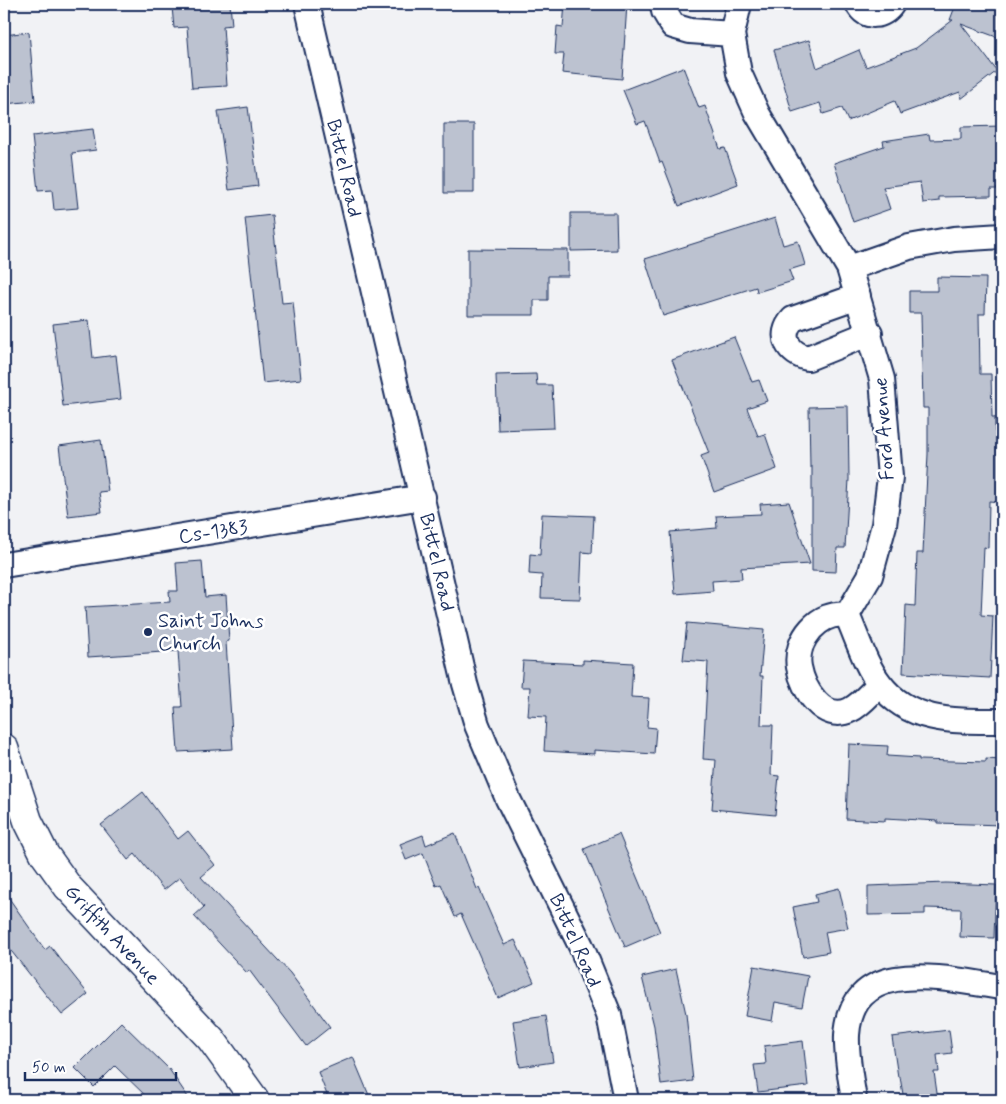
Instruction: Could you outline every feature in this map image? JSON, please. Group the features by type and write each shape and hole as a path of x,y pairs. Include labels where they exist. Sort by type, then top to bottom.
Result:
{"street":[{"name":"Bittel Road","path":"307,4 465,684 477,724 508,799 581,946 605,1006 626,1100"},
{"path":"663,4 664,11 673,26 690,31 732,34"},
{"name":"Ford Avenue","path":"739,4 732,34 739,73 757,113 850,268 882,379 890,477 884,525 870,576 847,615"},
{"path":"858,4 866,13 874,15 882,14 892,4"},
{"path":"850,268 909,247 954,239 1002,236"},
{"path":"858,296 793,320 789,324 786,334 787,344 797,356 808,358 870,333"},
{"name":"Cs-1383","path":"4,565 423,498"},
{"path":"880,684 851,710 840,713 829,712 819,706 804,682 799,660 802,645 808,632 818,622 830,616 847,615 880,684 897,701 928,717 947,721 1002,721"},
{"name":"Griffith Avenue","path":"4,752 28,821 45,855 68,887 211,1039 255,1100"},
{"path":"854,1100 847,1036 850,1016 865,992 881,982 912,976 1002,987"}],"building":[{"path":"230,4 232,25 223,26 227,86 192,88 187,27 174,28 172,7"},
{"path":"565,4 627,4 622,79 562,73 564,54 555,54 557,26 563,27"},
{"path":"956,4 1002,4 1002,39 961,24 997,71 961,99 960,92 900,114 895,101 848,121 842,108 823,114 820,103 792,112 774,50 809,40 817,68 859,50 866,67 916,48 953,20 950,20"},
{"path":"29,32 35,101 4,104 4,35"},
{"path":"683,67 699,108 705,106 720,149 725,148 738,184 679,206 662,162 660,163 645,121 637,124 623,90"},
{"path":"248,107 258,186 229,190 218,111"},
{"path":"444,124 474,124 474,193 444,193"},
{"path":"1002,126 1002,189 991,189 991,196 939,197 939,201 923,203 920,182 883,187 890,209 853,222 834,163 884,146 883,141 929,134 930,140 961,139 961,127"},
{"path":"93,129 96,150 72,153 78,208 54,210 52,190 38,191 32,136"},
{"path":"571,213 616,213 617,250 571,251"},
{"path":"272,215 282,303 293,302 301,379 263,383 245,218"},
{"path":"775,218 783,245 798,241 805,265 789,270 793,281 757,292 756,287 663,316 645,259"},
{"path":"468,249 568,250 568,276 548,276 548,300 534,300 534,315 468,315"},
{"path":"937,277 986,278 985,314 979,314 980,374 991,374 992,417 995,417 995,432 1002,432 1000,502 989,501 988,548 984,547 981,615 993,616 990,678 903,673 906,605 915,606 917,553 923,553 928,454 928,408 923,408 921,313 909,313 909,291 937,291"},
{"path":"89,320 93,358 116,355 121,399 63,406 53,324"},
{"path":"734,337 752,382 759,380 767,401 747,408 758,436 765,434 777,469 714,492 701,456 709,453 672,360"},
{"path":"536,374 537,385 552,385 554,428 498,430 496,375"},
{"path":"848,406 849,479 845,548 837,548 836,572 812,571 812,467 810,467 809,407"},
{"path":"101,440 108,491 99,492 102,512 68,516 59,446"},
{"path":"789,502 810,564 741,568 742,579 712,581 713,591 675,594 670,532 717,528 716,516 761,514 760,504"},
{"path":"542,514 594,516 592,553 582,552 580,599 541,598 542,575 529,574 530,554 540,555"},
{"path":"202,561 205,597 226,595 229,641 226,642 233,749 178,752 175,707 182,707 178,651 88,657 85,607 170,602 169,591 178,591 176,563"},
{"path":"687,623 764,630 760,676 763,676 761,725 773,725 771,775 779,776 775,815 712,809 716,760 703,759 708,662 683,660"},
{"path":"583,660 633,663 631,697 649,698 647,727 656,728 654,754 594,750 594,754 544,751 546,717 528,716 530,687 521,687 523,661 583,664"},
{"path":"849,744 888,746 887,756 919,758 919,760 986,762 986,759 1002,760 1002,825 938,823 938,821 885,818 885,821 846,819"},
{"path":"143,792 178,839 188,831 215,865 201,877 290,973 330,1027 306,1046 249,970 247,973 194,916 204,907 180,877 164,890 135,854 128,860 101,825"},
{"path":"455,833 477,889 479,888 504,945 515,940 534,982 498,998 461,914 455,917 441,884 436,886 423,853 406,860 400,844 423,835 426,845"},
{"path":"619,834 660,932 625,947 584,849"},
{"path":"946,883 996,885 994,938 960,937 961,909 925,908 925,914 868,915 868,886"},
{"path":"839,888 848,928 825,932 829,952 803,957 793,907 817,902 815,894"},
{"path":"4,891 45,950 50,946 88,994 62,1015 4,942"},
{"path":"754,966 808,976 802,1007 775,1002 772,1021 745,1016"},
{"path":"676,969 686,1014 693,1081 661,1085 654,1026 642,977"},
{"path":"546,1016 553,1062 520,1067 513,1021"},
{"path":"121,1022 169,1069 190,1100 150,1100 115,1066 94,1087 75,1068"},
{"path":"949,1030 952,1053 937,1055 939,1072 934,1072 938,1100 904,1100 900,1077 898,1077 892,1037"},
{"path":"803,1041 808,1086 758,1092 754,1065 766,1064 764,1046"},
{"path":"353,1057 371,1100 329,1100 318,1072"}],"place":[{"name":"Saint Johns Church","path":"148,632"}]}
